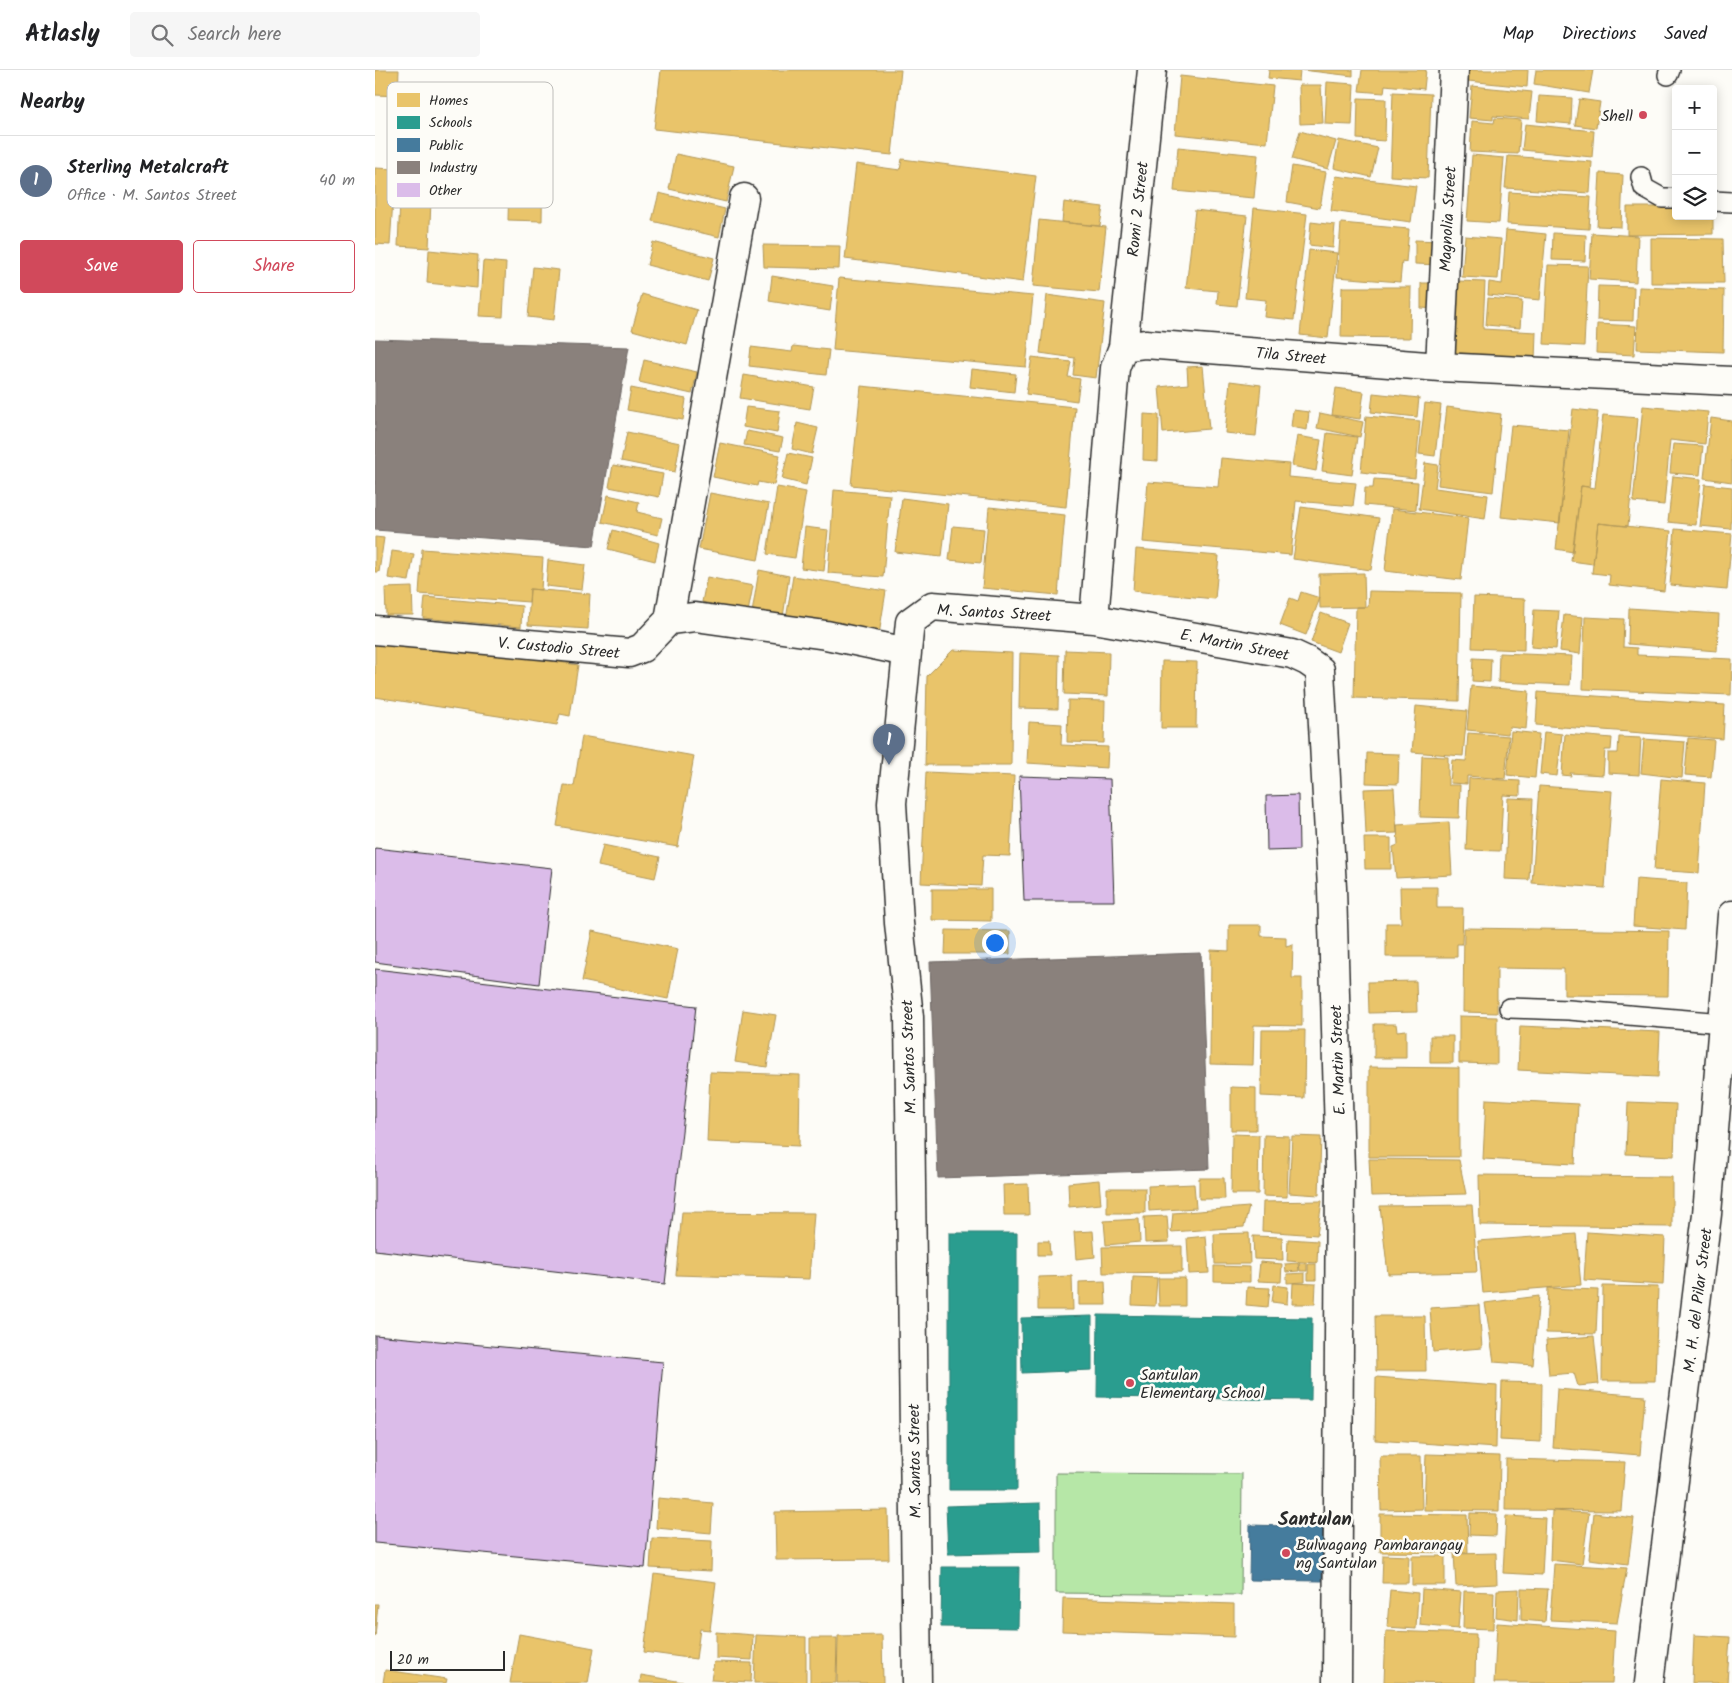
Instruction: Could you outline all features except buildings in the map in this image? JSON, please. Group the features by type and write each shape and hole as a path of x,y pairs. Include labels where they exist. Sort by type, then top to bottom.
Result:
{"street":[{"name":"Romi 2 Street","path":"1123,347 1152,70"},
{"name":"Magnolia Street","path":"1440,368 1455,70"},
{"path":"744,198 669,620 695,617 825,634 907,652"},
{"name":"Tila Street","path":"1123,347 1145,344 1440,368 1732,381"},
{"path":"1095,619 1115,368 1123,347"},
{"name":"M. Santos Street","path":"917,1683 909,1017 899,923 891,802 910,622 932,606 1095,619"},
{"name":"E. Martin Street","path":"1095,619 1292,654 1320,670 1332,888 1340,1170 1337,1683"},
{"name":"V. Custodio Street","path":"375,630 629,653 642,648 669,620"},
{"name":"M. H. del Pilar Street","path":"1649,1683 1707,1214 1732,916"}],"lane":[{"path":"1641,177 1644,188 1662,198 1672,198"},
{"path":"1717,201 1732,202"},
{"path":"1509,1008 1569,1010 1723,1023"}],"green space":[{"path":"1056,1473 1242,1474 1241,1595 1056,1593"}],"place":[{"name":"Shell","path":"1643,115"},
{"name":"Sterling Metalcraft","path":"889,765"},
{"name":"Santulan Elementary School","path":"1130,1383"},
{"name":"Bulwagang Pambarangay ng Santulan","path":"1286,1553"}],"district":[{"name":"Santulan","path":"1315,1518"}]}
